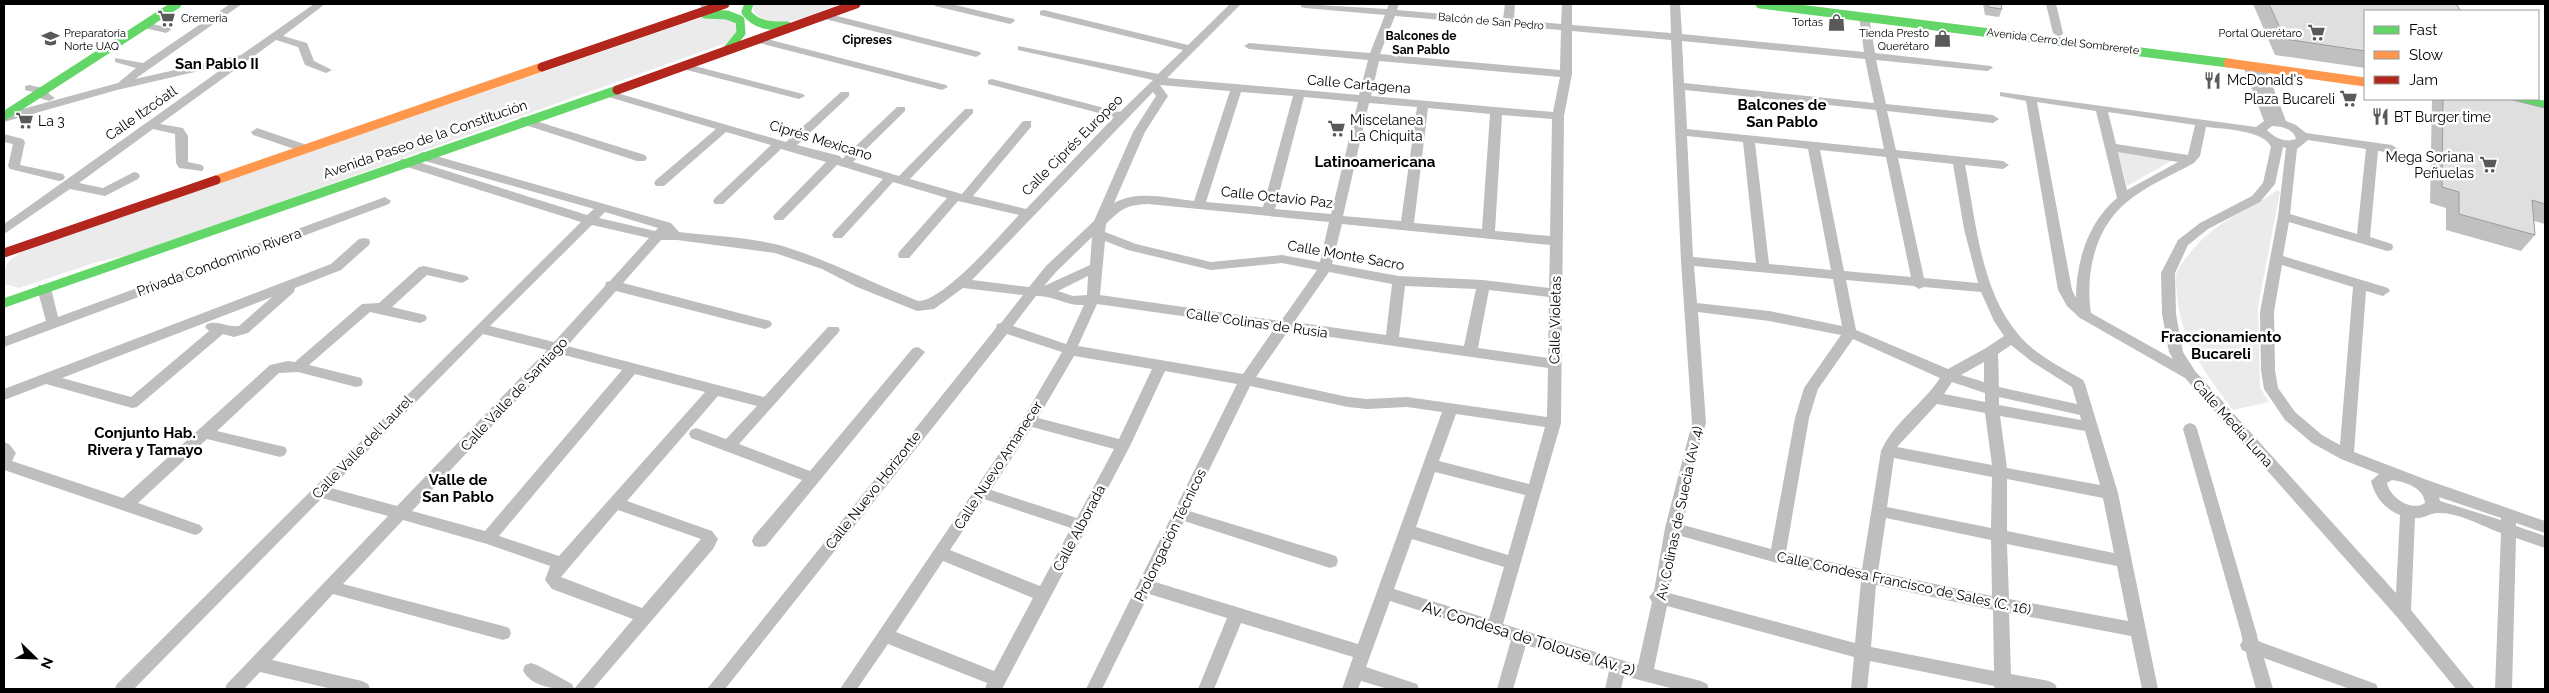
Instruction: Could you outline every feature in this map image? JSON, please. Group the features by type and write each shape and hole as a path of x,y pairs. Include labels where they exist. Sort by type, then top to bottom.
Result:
{"street":[{"path":"4,104 160,4"},
{"path":"4,117 177,4"},
{"path":"114,87 237,4"},
{"name":"Calle Itzcóatl","path":"4,230 63,181 150,125 320,4"},
{"path":"4,253 692,15 706,7 725,4"},
{"path":"749,4 747,14 756,22 775,26 798,25"},
{"name":"Avenida Paseo de la Constitución","path":"4,303 422,156 726,52 856,4"},
{"path":"939,4 1010,21"},
{"name":"Calle Ciprés Europeo","path":"668,233 776,249 827,266 862,284 917,306 930,306 961,283 1122,116 1236,4"},
{"path":"1446,16 1448,4"},
{"path":"1508,22 1510,4"},
{"name":"Calle Violetas","path":"1494,628 1554,423 1558,116 1566,74 1567,4"},
{"name":"Av. Colinas de Suecia (Av .4)","path":"1644,674 1689,457 1699,423 1687,261 1675,4"},
{"name":"Avenida Cerro del Sombrerete","path":"1760,4 1862,10 2058,33 2364,74"},
{"name":"Avenida Cerro del Sombrerete","path":"1823,4 2364,82"},
{"path":"2051,4 2058,33"},
{"name":"Balcón de San Pedro","path":"1305,5 1393,8 1446,16 1987,68"},
{"path":"1326,267 1374,58 1393,8"},
{"path":"1862,10 1870,58 1919,284"},
{"path":"1044,13 1190,49"},
{"path":"692,15 722,14 741,21 744,25 743,32 726,52"},
{"path":"824,16 976,54"},
{"path":"144,25 166,30"},
{"path":"275,36 303,45 309,63 326,70"},
{"path":"759,40 942,87"},
{"path":"1249,46 1566,74"},
{"name":"Calle Cartagena","path":"1022,48 1157,82 1558,116"},
{"path":"4,117 114,87 248,56"},
{"path":"119,60 146,67"},
{"path":"683,66 800,96"},
{"path":"2255,67 2275,141 2298,140 2392,150"},
{"path":"194,69 203,74 205,79 200,90"},
{"path":"992,82 1122,116"},
{"path":"1099,227 1139,132 1162,96 1157,82"},
{"path":"1679,86 1993,119"},
{"path":"29,88 43,91"},
{"path":"1199,205 1236,88"},
{"path":"43,91 44,96 52,100 67,100"},
{"name":"Ciprés Mexicano","path":"606,93 785,144 960,197 1027,213"},
{"path":"719,201 845,94"},
{"path":"1268,212 1300,94"},
{"path":"2004,94 2201,122 2271,125 2294,129 2298,140"},
{"path":"2031,98 2065,290 2072,303 2085,315 2190,374"},
{"path":"2498,100 2545,106"},
{"path":"1407,226 1423,104"},
{"path":"2101,108 2123,199"},
{"path":"779,216 901,109"},
{"path":"838,235 884,187 897,179 969,111"},
{"path":"1488,234 1496,111"},
{"path":"523,122 641,158"},
{"path":"2085,315 2081,298 2085,267 2094,235 2123,199 2194,156 2201,122"},
{"path":"904,255 1028,124"},
{"path":"150,125 179,131 182,136 183,165 198,168"},
{"path":"660,183 724,127"},
{"path":"257,132 303,148"},
{"path":"1682,132 2003,165"},
{"path":"4,138 19,142 14,166 17,168 105,192 134,176"},
{"path":"1748,139 1763,268"},
{"path":"2298,140 2290,149 2284,216 2267,312 2268,370 2271,389 2290,416 2317,439 2346,455 2420,483 2509,522 2545,542"},
{"name":"Calle Media Luna","path":"2275,141 2277,147 2269,184 2256,199 2204,226 2183,243 2168,273 2169,314 2176,352 2190,374 2403,612 2466,689"},
{"path":"1777,557 1802,418 1811,388 1850,332 1813,146"},
{"path":"2110,147 2190,160"},
{"path":"2363,240 2372,147"},
{"path":"422,156 602,207 668,233"},
{"path":"1958,160 1985,288 2012,337 2043,363 2078,384 2110,493 2150,689"},
{"path":"405,162 589,220 668,233"},
{"name":"Calle Octavio Paz","path":"1039,292 1051,269 1128,201 1148,200 1556,241"},
{"name":"Privada Condominio Rivera","path":"4,342 385,201"},
{"name":"Calle Valle del Laurel","path":"133,686 320,491 602,207"},
{"path":"2284,216 2387,247"},
{"name":"Calle Monte Sacro","path":"1099,227 1133,247 1211,266 1282,259 1399,281 1483,285 1556,293"},
{"name":"Calle Nuevo Amanecer","path":"848,689 1029,421 1070,350 1093,299 1099,227"},
{"name":"Calle Valle de Santiago","path":"233,689 558,347 611,285 668,233"},
{"path":"4,396 340,265 364,242"},
{"path":"4,260 24,246"},
{"path":"2277,259 2383,291"},
{"path":"1687,261 1919,284 1985,288"},
{"name":"Prolongación Técnicos","path":"1094,689 1246,380 1326,267"},
{"path":"1039,292 1095,268"},
{"path":"382,308 424,270 462,279"},
{"path":"1392,342 1399,281"},
{"name":"Calle Colinas de Rusia","path":"961,283 1039,292 1072,301 1093,299 1555,364"},
{"path":"195,322 220,330 234,332 243,330 295,284"},
{"path":"2346,455 2360,284"},
{"path":"611,285 765,324"},
{"path":"1470,352 1483,285"},
{"path":"4,292 44,288 52,324"},
{"name":"Calle Nuevo Horizonte","path":"716,689 1002,327 1039,292"},
{"path":"298,367 359,312 371,307 420,318"},
{"path":"1690,307 1775,316 1850,332 1949,375 1990,390 2022,399 2086,410"},
{"path":"1002,327 1070,350 1246,380 1348,402 1367,404 1407,402 1554,423"},
{"path":"480,328 767,403"},
{"path":"45,379 132,403 138,400 220,330"},
{"path":"729,446 833,330"},
{"path":"1858,689 1870,577 1888,450 1892,442 1923,407 1934,398 1949,375 1991,352 2012,337"},
{"path":"760,541 918,352"},
{"path":"1991,352 1990,390 2000,471 1999,538 2002,605 2002,685"},
{"name":"Calle Alborada","path":"996,685 1123,446 1161,365"},
{"path":"126,505 268,374 281,367 298,367 356,382"},
{"path":"488,538 633,367"},
{"path":"644,616 553,580 554,573 716,389"},
{"path":"1934,398 2091,427"},
{"path":"2022,399 2023,415"},
{"path":"1350,689 1451,408"},
{"path":"1029,421 1123,446"},
{"path":"2190,429 2250,646 2264,689"},
{"path":"204,433 280,452"},
{"path":"696,434 812,478"},
{"path":"4,448 9,453 4,463 195,529"},
{"path":"1888,450 2110,493"},
{"path":"1430,465 1534,491"},
{"path":"2399,475 2383,476 2379,481 2379,487 2389,500 2408,510 2424,512 2433,506 2509,522 2545,527"},
{"path":"2420,483 2431,495 2433,506"},
{"path":"320,491 400,515 488,538 562,564"},
{"path":"980,492 1080,525"},
{"path":"583,689 708,544 710,539 707,535 615,503"},
{"path":"2403,612 2408,510"},
{"path":"1880,511 1999,538 2123,562"},
{"path":"1180,514 1330,561"},
{"path":"2504,689 2509,522"},
{"name":"Calle Condesa Francisco de Sales (C. 16)","path":"1674,528 1777,557 2002,605 2137,630"},
{"path":"1407,531 1513,562"},
{"path":"940,554 1044,595"},
{"path":"1145,586 1363,653"},
{"path":"331,587 503,633"},
{"name":"Av. Condesa de Tolouse (Av. 2)","path":"1385,593 1618,667 1701,689"},
{"path":"1659,597 1862,652 2002,685 2049,689"},
{"path":"1206,689 1237,613"},
{"path":"885,635 996,685"},
{"path":"1505,689 1520,636"},
{"path":"2250,646 2370,689"},
{"path":"258,664 362,689"},
{"path":"1613,689 1618,667"},
{"path":"531,670 566,689"},
{"path":"1356,672 1411,689"}],"shaded area":[{"path":"754,4 840,4 807,17 783,22 771,22 761,18 753,10"},
{"path":"703,17 729,18 740,28 726,43 134,254 97,262 19,288 4,284 6,267 14,257 24,250"},
{"path":"2118,151 2173,160 2127,186"},
{"path":"2277,190 2280,192 2258,307 2260,388 2269,402 2233,410 2204,370 2189,342 2179,312 2176,275 2186,257 2207,235"}],"building":[{"path":"1988,4 2001,4 2002,9 1988,7"},
{"name":"Portal Querétaro","path":"2269,4 2456,4 2460,10 2364,10 2364,51 2285,39"},
{"name":"Mega Soriana Peñuelas","path":"2443,100 2513,100 2545,108 2545,204 2532,200 2535,235 2459,214 2459,192 2442,187"}],"traffic: fast":[{"path":"4,116 177,4"},
{"path":"749,4 746,12 754,21 764,25 787,26"},
{"path":"1760,4 2228,63"},
{"path":"705,14 727,15 740,20 741,33 727,50"},
{"path":"4,303 617,90"},
{"path":"2499,100 2545,105"}],"traffic: slow":[{"path":"2228,63 2364,82"},
{"path":"216,180 542,67"}],"traffic: jam":[{"path":"542,67 725,4"},
{"path":"617,90 856,4"},
{"path":"4,253 216,180"}],"place":[{"name":"Cremeria","path":"167,18"},
{"name":"Tortas","path":"1837,22"},
{"name":"Portal Querétaro","path":"2316,33"},
{"name":"Preparatoria Norte UAQ","path":"50,39"},
{"name":"Tienda Presto Querétaro","path":"1943,39"},
{"name":"McDonald's","path":"2213,80"},
{"name":"Plaza Bucareli","path":"2349,99"},
{"name":"BT Burger time","path":"2380,117"},
{"name":"La 3","path":"24,121"},
{"name":"Miscelanea La Chiquita","path":"1336,128"},
{"name":"Mega Soriana Peñuelas","path":"2488,165"}],"district":[{"name":"Cipreses","path":"867,40"},
{"name":"Balcones de San Pablo","path":"1421,43"},
{"name":"San Pablo II","path":"217,64"},
{"name":"Balcones de San Pablo","path":"1782,114"},
{"name":"Latinoamericana","path":"1375,162"},
{"name":"Fraccionamiento Bucareli","path":"2221,346"},
{"name":"Conjunto Hab. Rivera y Tamayo","path":"145,442"},
{"name":"Valle de San Pablo","path":"458,488"}]}
